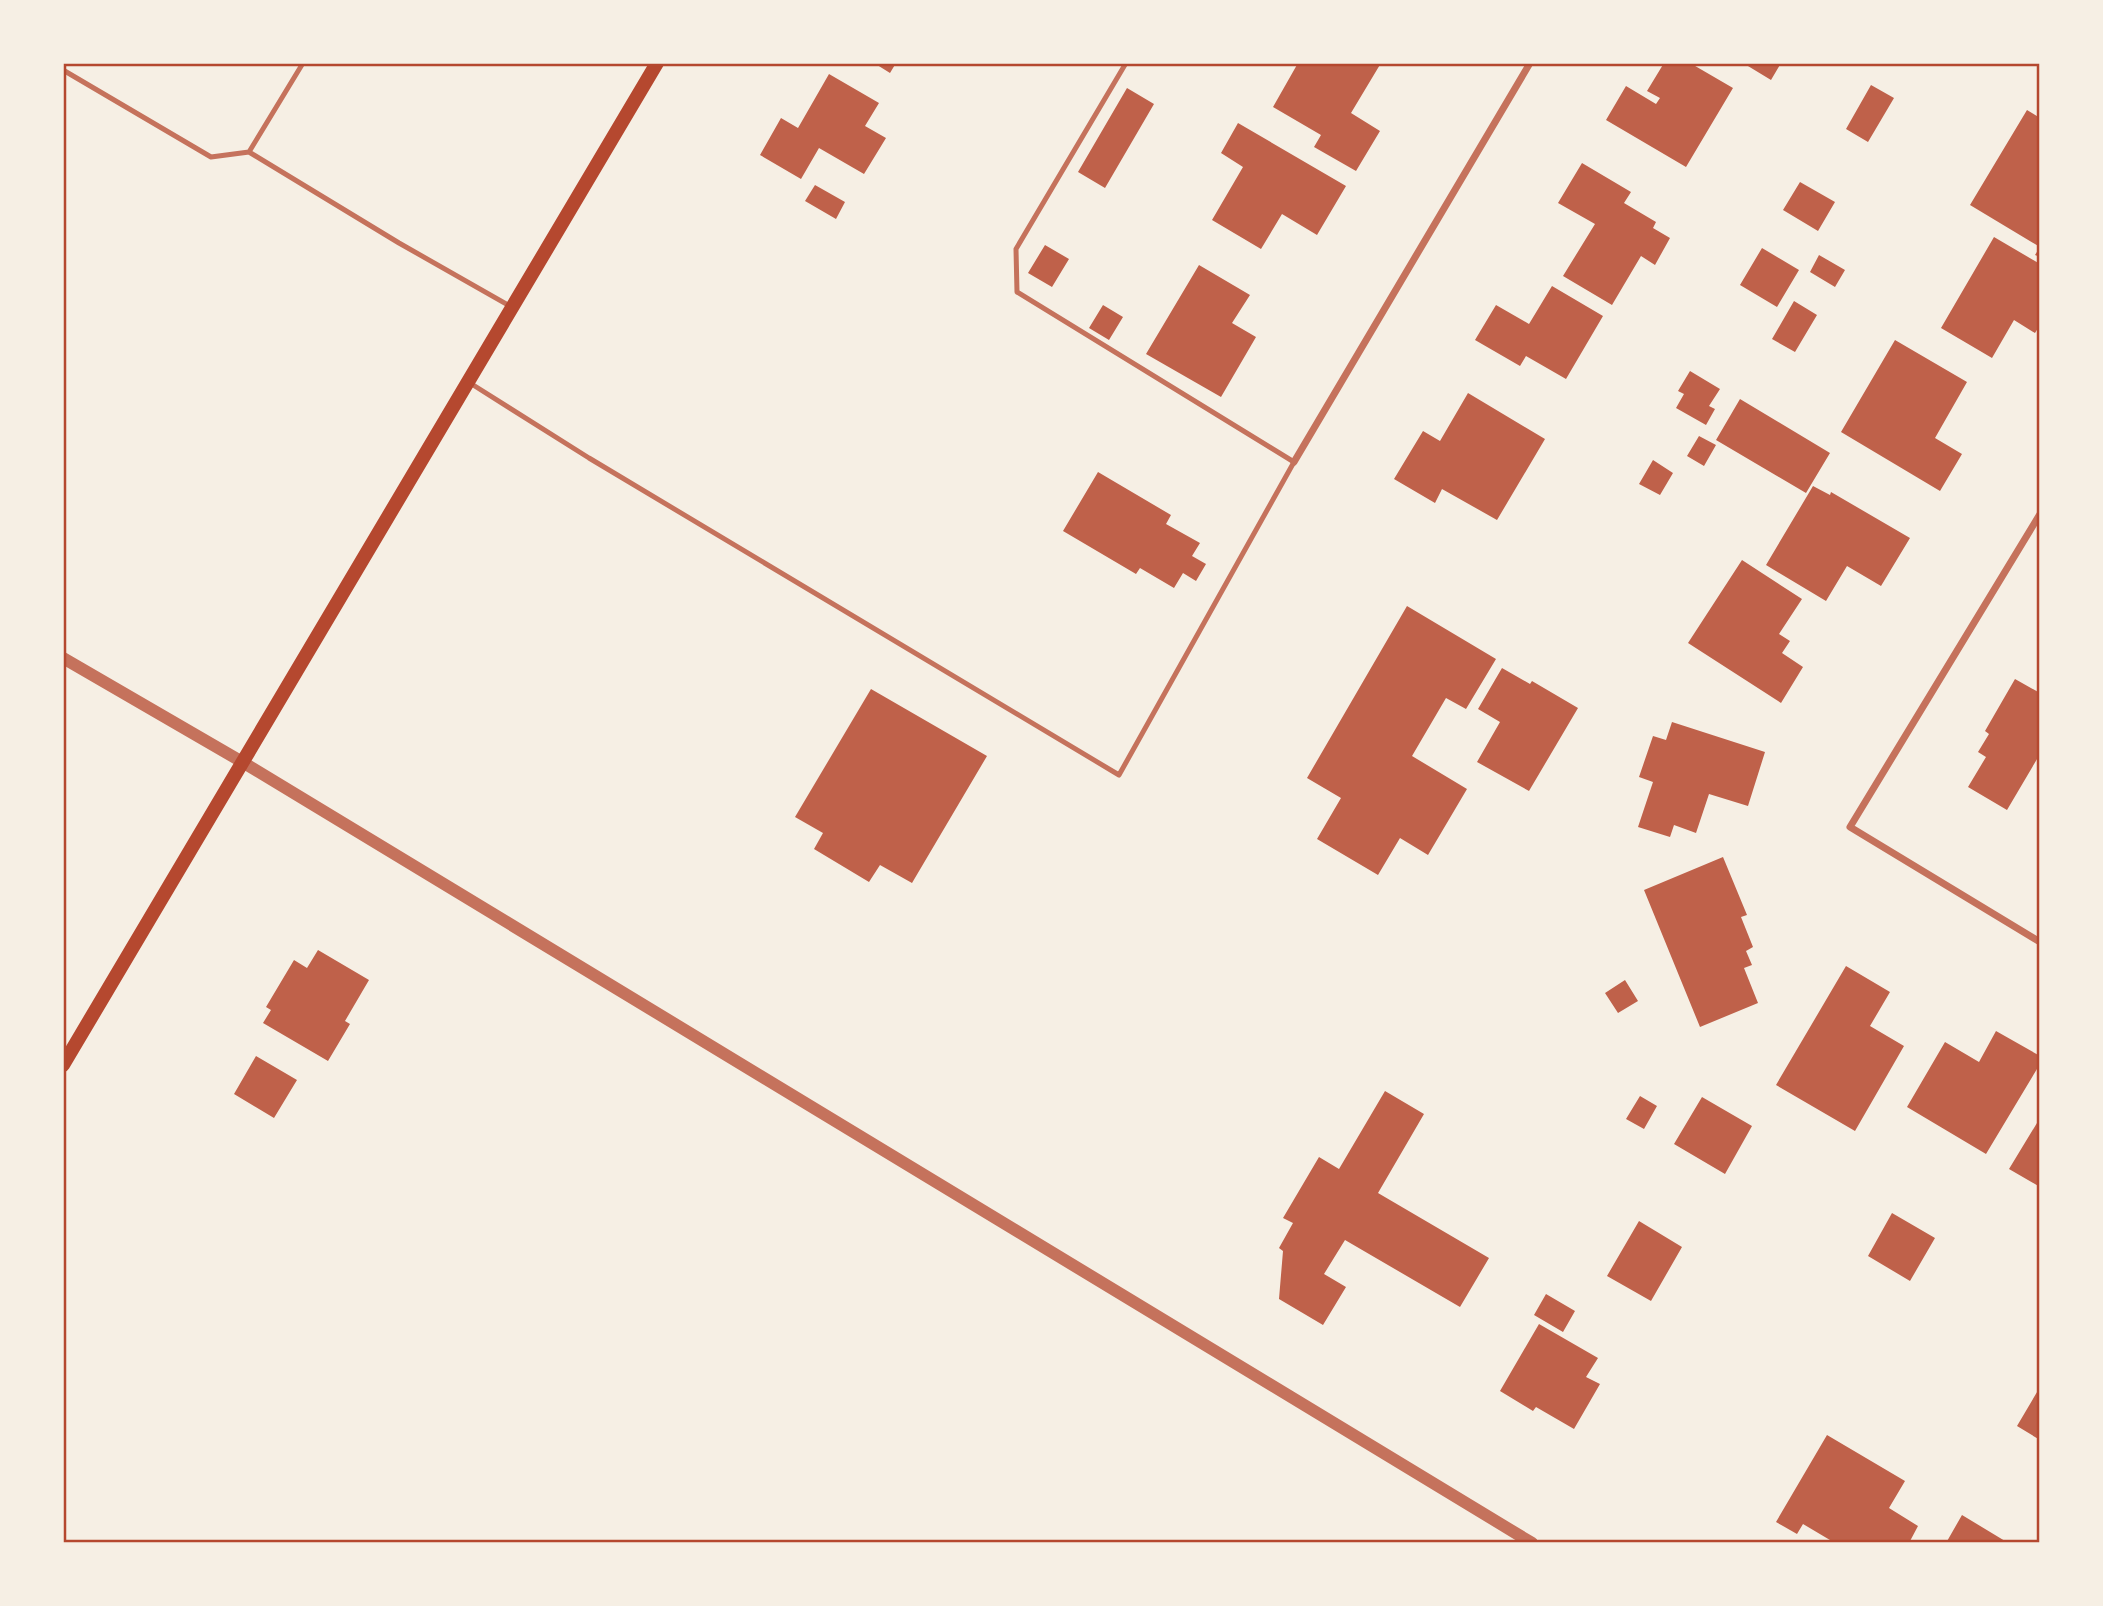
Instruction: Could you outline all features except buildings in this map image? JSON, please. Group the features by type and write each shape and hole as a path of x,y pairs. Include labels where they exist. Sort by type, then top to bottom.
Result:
{"main road":[{"path":"63,1065 657,63"}],"street":[{"path":"1294,462 1531,63"},
{"path":"2040,514 1850,827 2040,942"},
{"path":"63,659 244,763 1532,1543"}],"lane":[{"path":"249,152 303,63"},
{"path":"468,382 589,458 1119,775 1294,462 1017,292 1016,249 1126,63"},
{"path":"63,69 211,157 249,152 399,243 512,307"}]}
